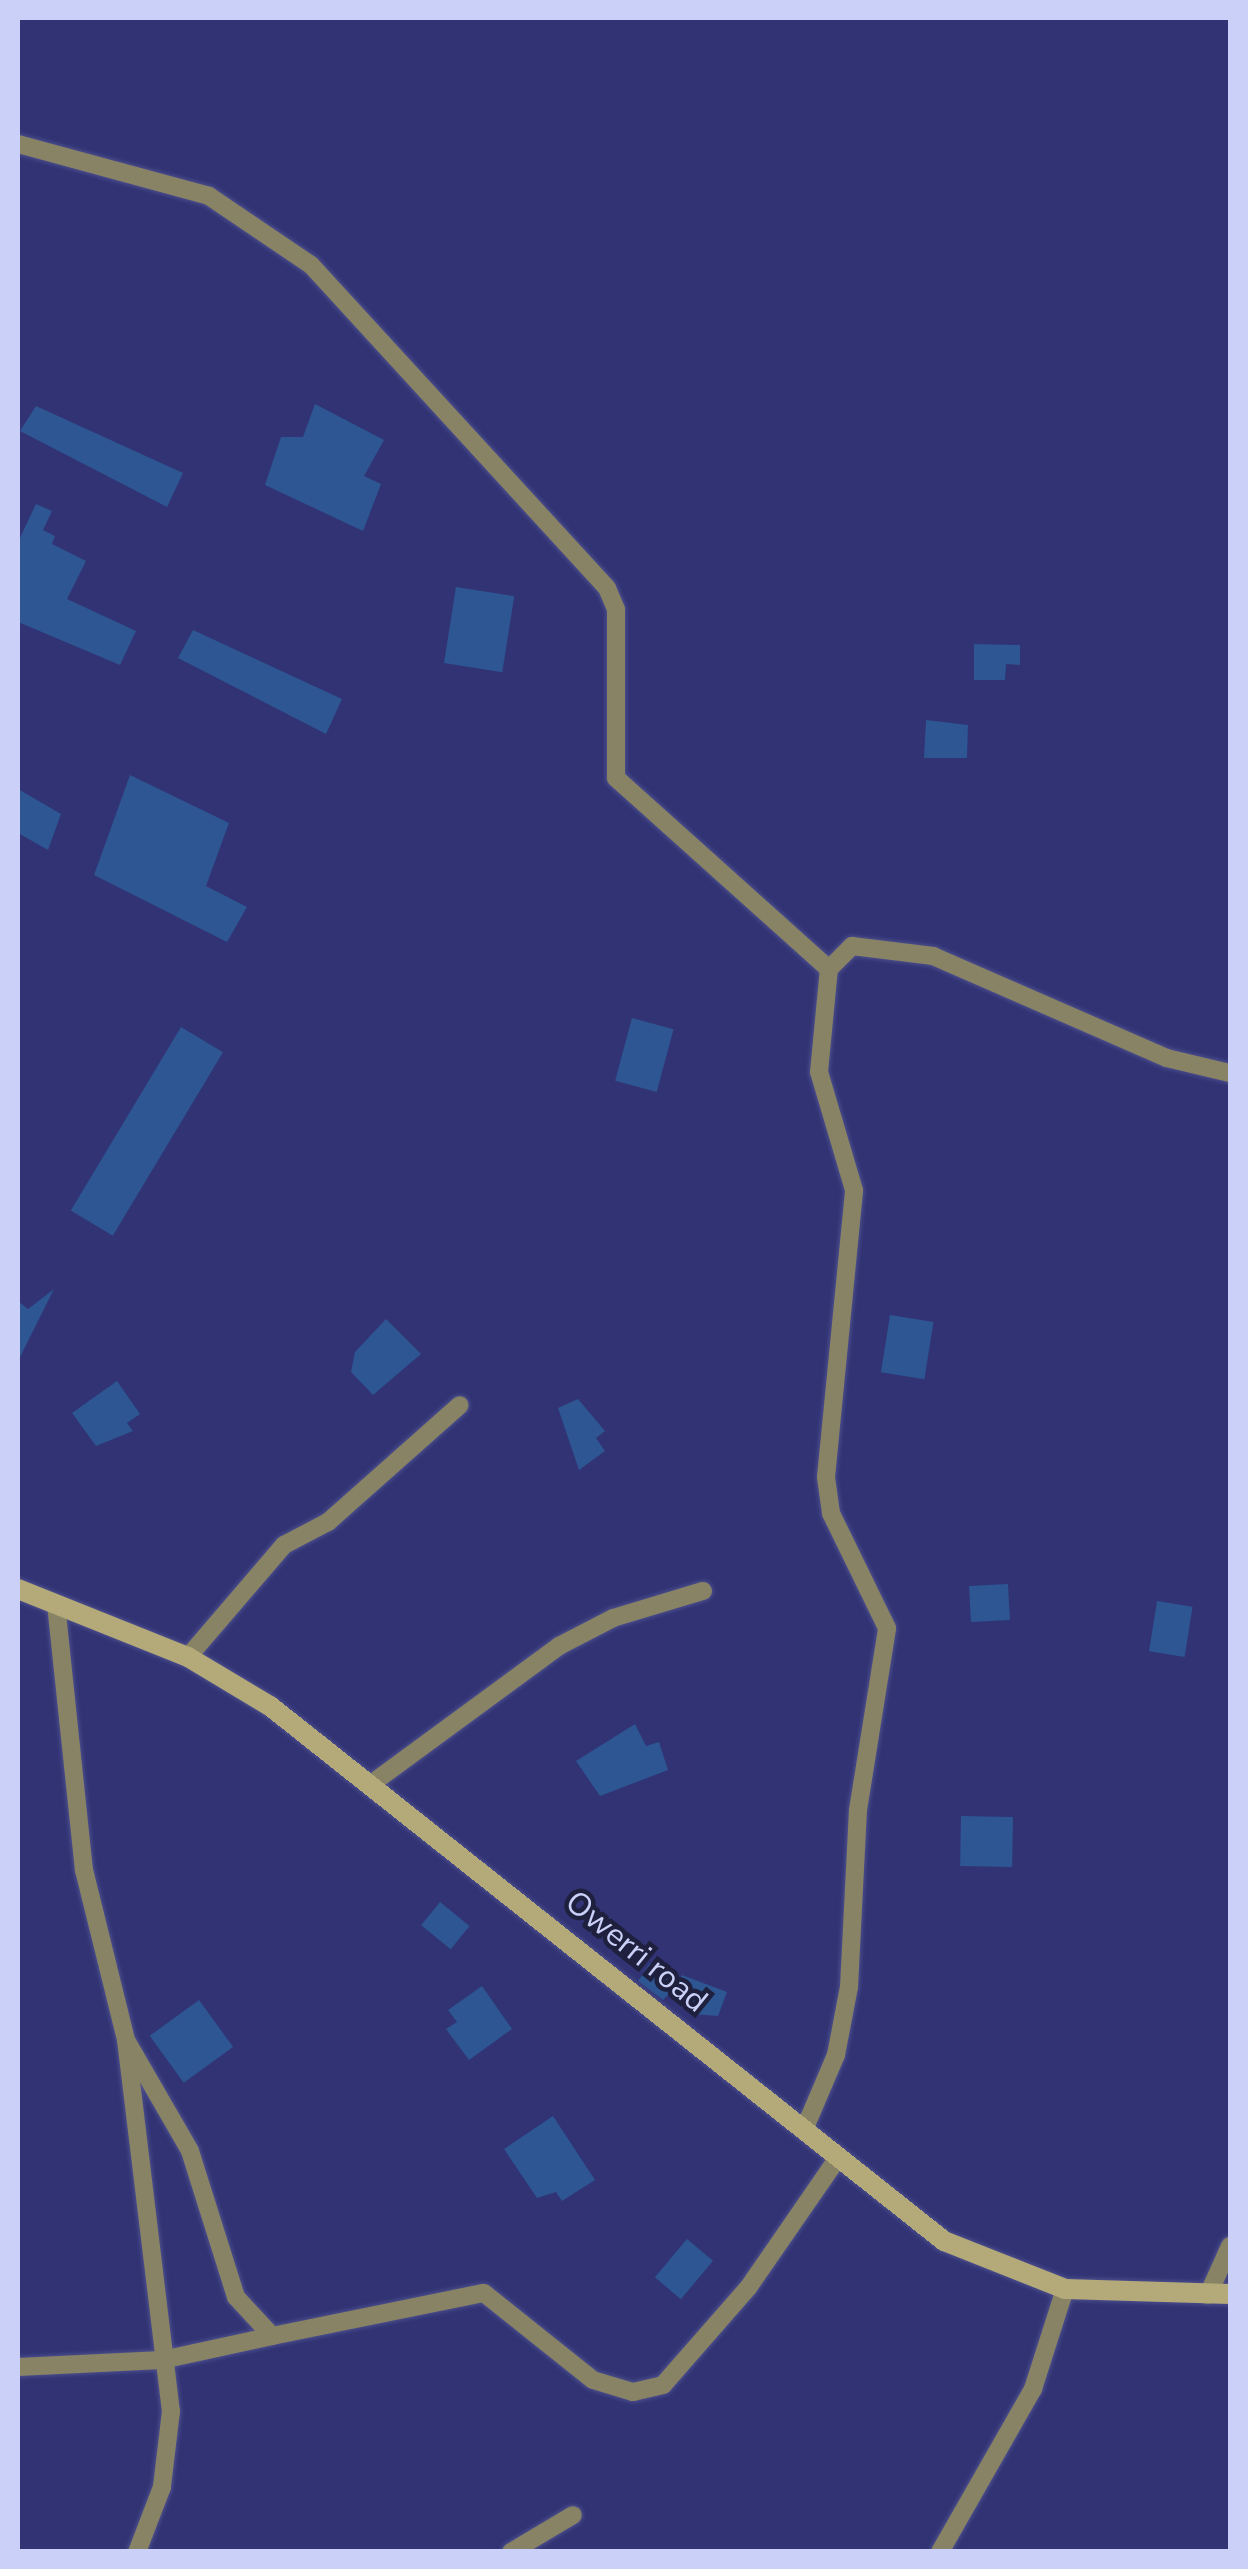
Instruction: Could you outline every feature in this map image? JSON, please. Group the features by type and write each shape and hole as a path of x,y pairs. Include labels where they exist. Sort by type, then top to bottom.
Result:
{"main road":[{"name":"Owerri road","path":"18,1590 188,1656 374,1782 944,2241 1064,2289 1230,2294"}],"street":[{"path":"18,144 209,196 311,266 607,588 616,608 616,778 829,969"},
{"path":"804,2130 836,2055 849,1986 858,1810 887,1628 831,1512 826,1478 854,1190 819,1072 829,969 852,946 933,956 1167,1058 1230,1074"},
{"path":"188,1656 284,1546 328,1522 460,1405"},
{"path":"374,1782 559,1646 703,1591"},
{"path":"56,1604 84,1870 126,2040 170,2411 162,2487 137,2552"},
{"path":"126,2040 190,2151 236,2297 272,2336"},
{"path":"18,2366 162,2360 484,2293 593,2380 633,2392 663,2385 748,2288 837,2158"},
{"path":"1208,2295 1230,2246"},
{"path":"940,2552 1033,2389 1064,2289"},
{"path":"511,2552 573,2515"}],"building":[{"path":"315,404 384,440 364,476 381,484 363,531 265,485 281,437 303,437"},
{"path":"36,406 183,473 167,507 20,431"},
{"path":"36,504 52,511 43,530 55,536 52,544 86,561 67,599 136,631 120,665 18,622 18,542"},
{"path":"456,587 514,596 502,672 444,663"},
{"path":"193,630 342,699 326,734 178,658"},
{"path":"974,644 1020,645 1020,665 1006,664 1005,680 974,680"},
{"path":"926,720 968,725 967,758 924,758"},
{"path":"130,775 229,823 206,886 247,907 227,942 94,875"},
{"path":"18,789 61,814 48,850 18,833"},
{"path":"632,1018 674,1029 657,1092 615,1081"},
{"path":"181,1027 223,1052 113,1236 71,1210"},
{"path":"54,1289 18,1361 18,1301 28,1309"},
{"path":"890,1315 933,1322 924,1379 881,1372"},
{"path":"386,1319 421,1354 373,1395 351,1372 355,1352"},
{"path":"117,1381 140,1414 127,1423 133,1431 96,1446 72,1413"},
{"path":"578,1399 605,1431 596,1438 605,1451 579,1470 558,1408"},
{"path":"1008,1584 1010,1620 971,1622 969,1586"},
{"path":"1157,1601 1193,1607 1185,1657 1149,1651"},
{"path":"635,1724 646,1746 659,1742 668,1770 600,1796 576,1761"},
{"path":"961,1816 1013,1817 1012,1867 960,1866"},
{"path":"440,1902 470,1926 451,1949 421,1925"},
{"path":"650,1963 677,1985 663,2000 638,1981"},
{"path":"682,1975 727,1992 718,2016 693,2014 697,2004 674,1995"},
{"path":"482,1986 512,2029 469,2060 446,2029 457,2022 448,2010"},
{"path":"199,2000 233,2047 184,2083 150,2036"},
{"path":"553,2116 595,2180 562,2201 556,2192 537,2198 504,2149"},
{"path":"687,2239 713,2261 681,2299 655,2277"}]}
